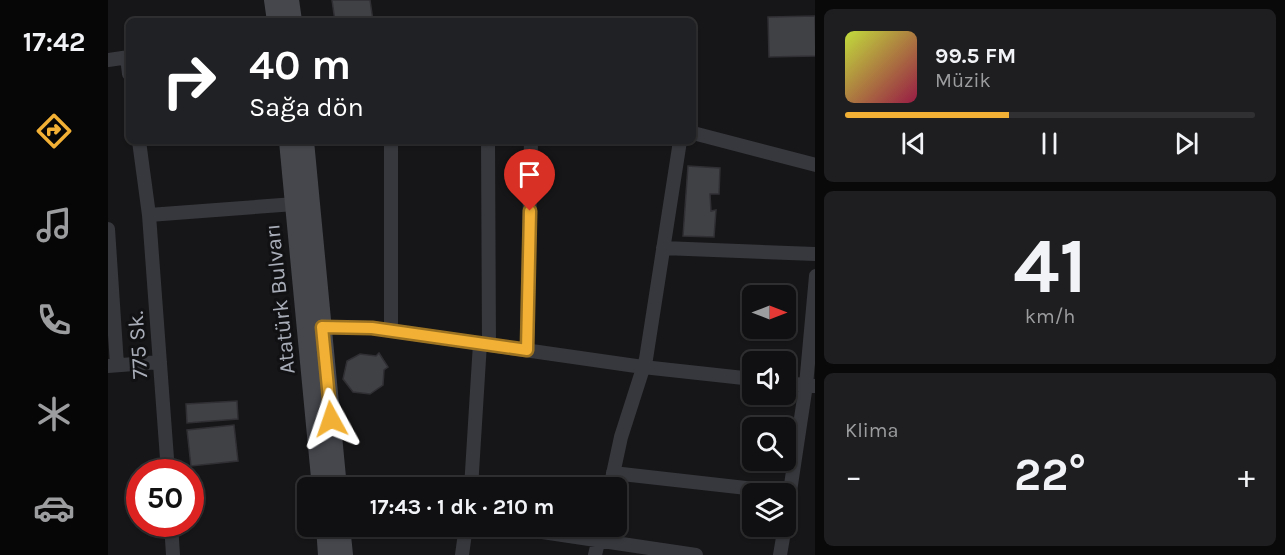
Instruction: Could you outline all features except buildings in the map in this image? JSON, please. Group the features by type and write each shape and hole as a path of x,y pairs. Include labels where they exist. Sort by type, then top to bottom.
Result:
{"main road":[{"path":"274,0 277,18"},
{"path":"289,0 292,18"},
{"name":"Atatürk Bulvarı","path":"289,144 321,477"},
{"name":"Atatürk Bulvarı","path":"304,144 336,477"},
{"path":"327,537 328,555"},
{"path":"341,537 343,555"}],"street":[{"path":"108,60 126,57"},
{"path":"696,134 815,165"},
{"name":"775 Sk.","path":"139,144 149,215 167,459"},
{"path":"391,144 391,330"},
{"path":"472,477 484,344 488,144"},
{"path":"527,350 531,144"},
{"path":"612,477 621,437 644,367 680,144"},
{"path":"149,215 295,204"},
{"path":"108,229 112,365 160,362"},
{"path":"663,248 815,254"},
{"path":"792,483 811,386 815,298"},
{"path":"322,327 391,330 644,367 742,378"},
{"path":"796,384 811,386"},
{"path":"613,473 742,488"},
{"path":"172,537 173,555"},
{"path":"462,555 464,537"},
{"path":"595,555 599,537"},
{"path":"617,537 696,555"},
{"path":"780,555 783,537"}],"route":[{"path":"331,419 322,327 372,328 527,350 530,211"}]}
